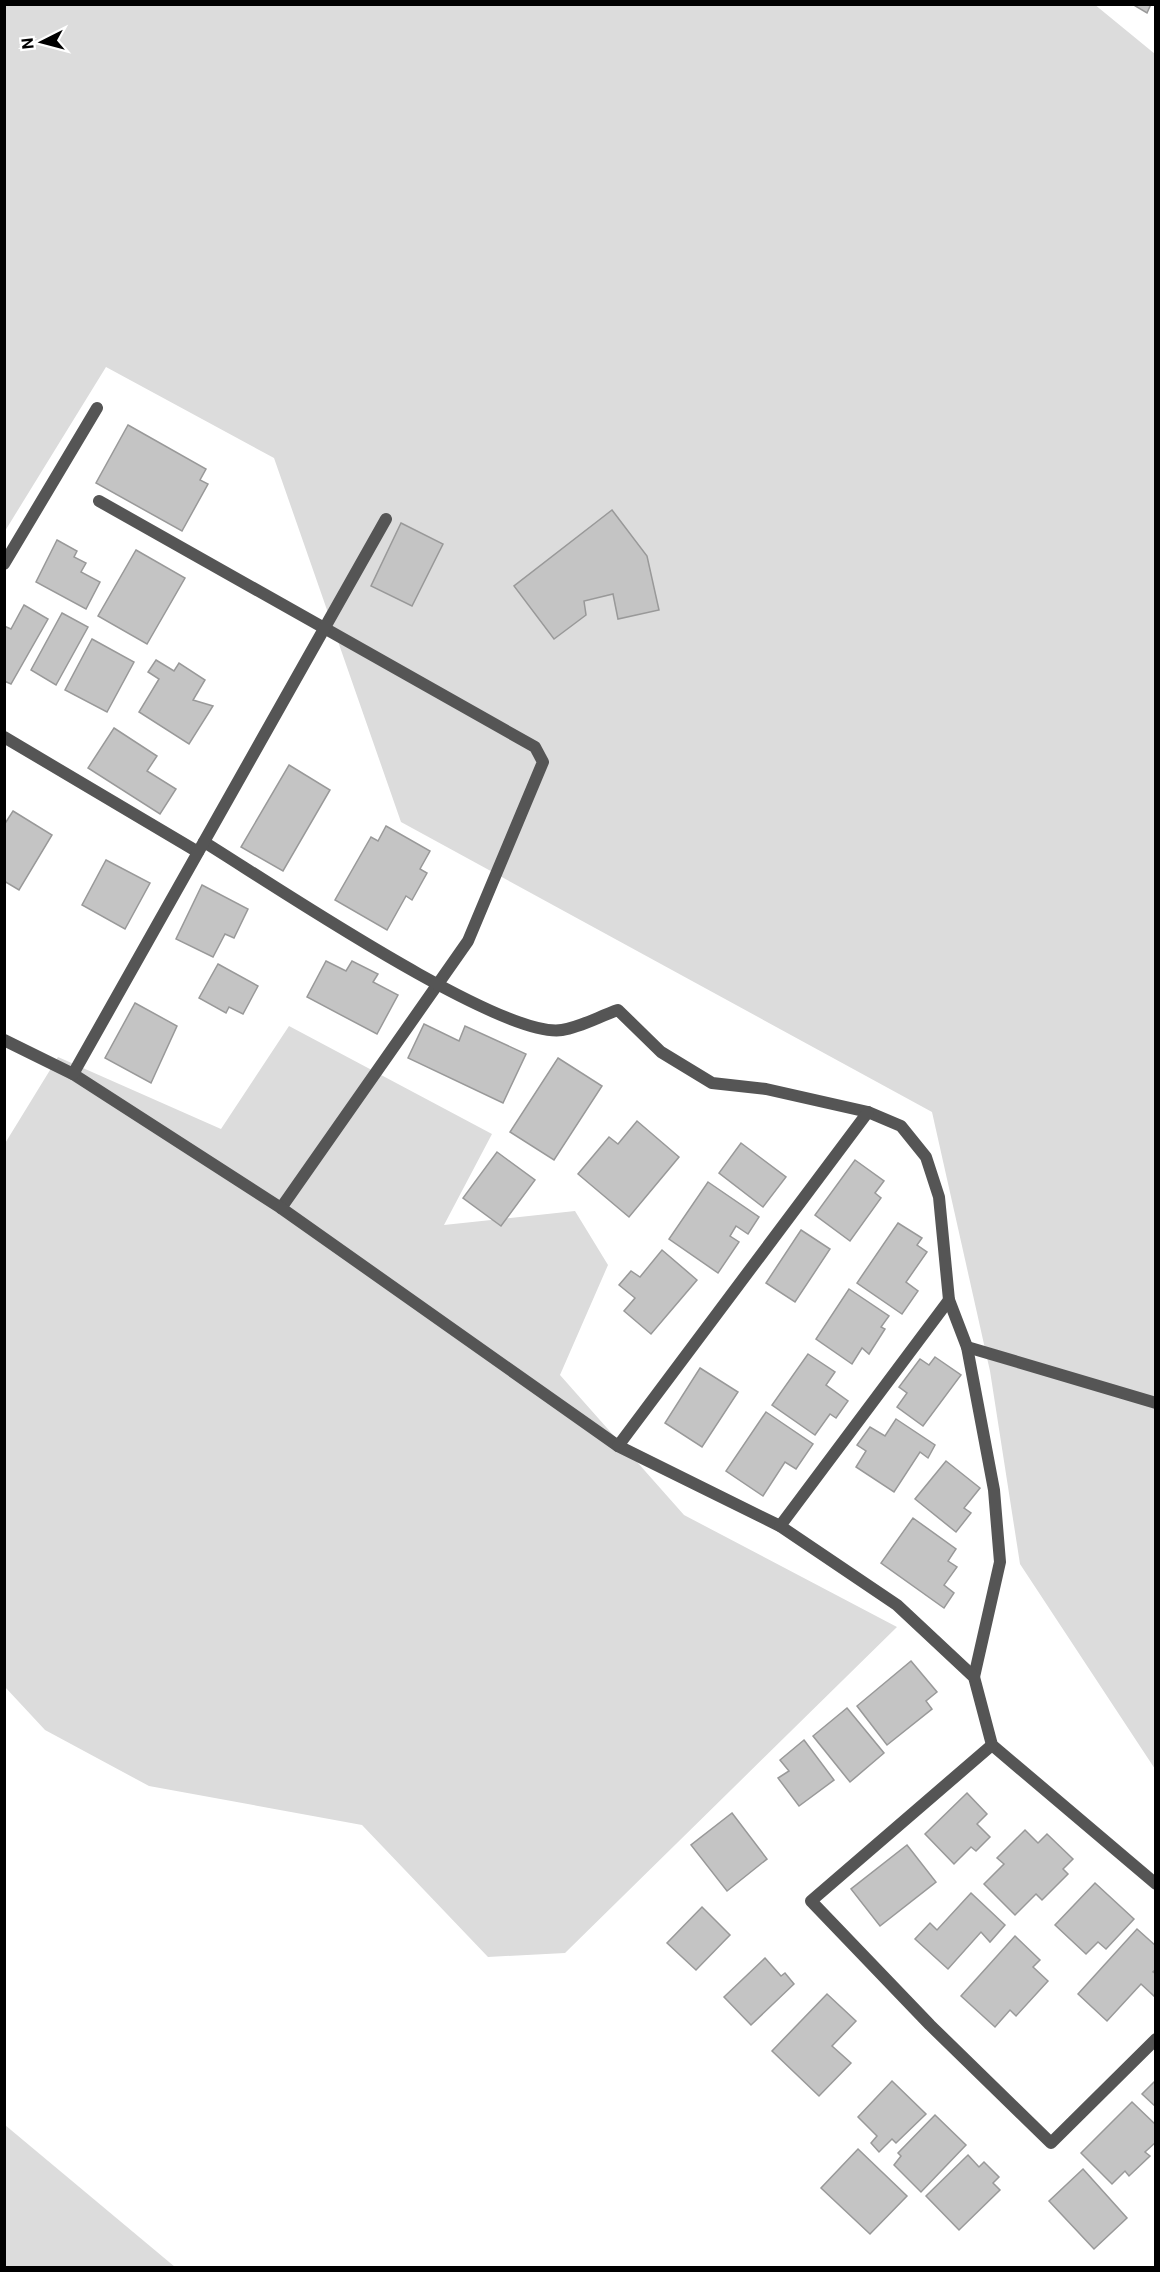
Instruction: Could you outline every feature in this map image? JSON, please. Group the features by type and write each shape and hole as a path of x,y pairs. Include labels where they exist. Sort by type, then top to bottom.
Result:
{"street":[{"path":"4,564 97,408"},
{"path":"99,501 535,747 543,762 468,941 280,1208"},
{"path":"73,1074 386,519"},
{"path":"4,737 201,847 437,986 532,1028 562,1030 618,1010 661,1052 712,1083 766,1089 868,1112 901,1126 926,1157 939,1197 949,1300 968,1347 994,1490 1000,1562 974,1677 992,1745 1155,1884"},
{"path":"4,1040 73,1074 280,1208 618,1446 780,1526 897,1605 974,1677"},
{"path":"618,1446 868,1112"},
{"path":"780,1526 949,1300"},
{"path":"968,1347 1155,1403"},
{"path":"992,1745 811,1901 930,2025 1051,2143 1155,2039"}],"shaded area":[{"path":"1094,4 1155,54 1155,1769 1020,1564 990,1371 932,1112 401,822 274,458 106,367 5,531 5,5"},
{"path":"289,1026 492,1134 444,1225 575,1211 608,1265 560,1375 684,1515 897,1627 565,1953 488,1957 362,1825 149,1786 45,1730 5,1687 4,1145 58,1057 221,1129"},
{"path":"5,2125 175,2267 5,2267"}],"building":[{"path":"1132,4 1151,4 1147,13"},
{"path":"128,425 206,469 200,480 208,484 182,531 96,483"},
{"path":"612,510 647,556 659,610 618,619 613,594 584,601 586,615 554,639 514,586"},
{"path":"401,523 443,544 412,606 371,586"},
{"path":"57,540 77,551 74,557 86,563 81,572 100,582 86,609 36,582"},
{"path":"136,550 185,578 147,644 98,616"},
{"path":"24,605 48,619 11,684 4,681 4,626 11,629"},
{"path":"62,613 88,627 56,685 31,670"},
{"path":"92,639 134,662 107,712 65,690"},
{"path":"156,660 174,671 179,663 205,680 193,700 213,706 189,744 139,712 159,679 148,672"},
{"path":"114,728 157,756 147,771 176,789 160,814 88,768"},
{"path":"289,765 330,790 283,871 241,847"},
{"path":"13,811 52,835 19,890 4,881 4,825"},
{"path":"386,826 430,851 420,869 427,873 412,900 406,896 387,930 335,900 371,837 378,841"},
{"path":"106,860 150,883 125,929 82,905"},
{"path":"202,885 248,909 234,938 225,934 213,957 176,939"},
{"path":"326,961 346,971 352,961 378,974 373,982 398,995 377,1034 307,997"},
{"path":"218,964 258,986 243,1014 229,1007 226,1013 199,998"},
{"path":"135,1003 177,1026 151,1083 105,1058"},
{"path":"424,1024 459,1041 465,1026 526,1054 503,1103 408,1058"},
{"path":"558,1058 602,1086 554,1160 510,1132"},
{"path":"637,1121 679,1157 629,1217 578,1174 609,1137 618,1144"},
{"path":"741,1143 786,1177 763,1207 719,1173"},
{"path":"497,1152 535,1180 501,1226 463,1198"},
{"path":"855,1160 884,1181 875,1193 881,1198 850,1241 815,1215"},
{"path":"708,1182 759,1217 748,1234 736,1226 730,1236 739,1242 718,1273 669,1239"},
{"path":"898,1223 922,1238 917,1245 927,1252 906,1282 918,1291 902,1314 857,1283"},
{"path":"801,1230 830,1249 795,1302 766,1283"},
{"path":"662,1250 697,1280 651,1334 624,1311 635,1298 619,1285 631,1271 640,1277"},
{"path":"849,1289 889,1316 881,1327 885,1329 869,1354 862,1348 852,1364 816,1339"},
{"path":"808,1354 835,1372 826,1385 848,1401 836,1418 830,1414 815,1435 772,1405"},
{"path":"935,1357 961,1375 923,1426 897,1407 907,1393 899,1387 920,1359 929,1365"},
{"path":"700,1368 738,1392 702,1447 665,1423"},
{"path":"766,1412 813,1444 796,1469 785,1462 763,1496 726,1471"},
{"path":"896,1419 935,1445 928,1458 920,1452 894,1492 856,1467 866,1451 857,1445 870,1427 885,1436"},
{"path":"946,1461 980,1488 964,1508 971,1513 956,1532 915,1499"},
{"path":"913,1518 956,1549 948,1561 957,1567 944,1585 954,1593 944,1608 881,1563"},
{"path":"911,1661 937,1692 926,1701 932,1709 887,1745 857,1706"},
{"path":"847,1708 884,1753 850,1782 813,1736"},
{"path":"804,1740 834,1780 799,1806 778,1778 789,1771 780,1760"},
{"path":"967,1793 987,1814 977,1824 990,1837 976,1851 971,1847 954,1864 925,1834"},
{"path":"732,1813 767,1859 727,1891 691,1845"},
{"path":"1025,1830 1038,1843 1047,1834 1073,1859 1063,1869 1068,1874 1042,1900 1036,1894 1015,1915 984,1884 1004,1864 997,1858"},
{"path":"907,1845 936,1882 880,1926 851,1889"},
{"path":"1095,1883 1134,1919 1106,1949 1098,1942 1086,1954 1055,1925"},
{"path":"971,1893 1005,1925 990,1942 981,1932 948,1969 915,1939 930,1923 937,1930"},
{"path":"702,1907 730,1935 696,1970 667,1943"},
{"path":"1137,1929 1156,1946 1156,1969 1153,1972 1156,1974 1156,1993 1154,1996 1141,1984 1107,2021 1078,1994"},
{"path":"1015,1936 1040,1960 1033,1967 1048,1981 1016,2016 1010,2010 995,2027 961,1996"},
{"path":"765,1958 781,1976 785,1973 794,1984 751,2025 724,1997"},
{"path":"827,1994 856,2021 832,2046 851,2063 819,2096 772,2051"},
{"path":"1156,2080 1156,2107 1142,2094"},
{"path":"892,2081 926,2114 896,2143 892,2139 879,2152 871,2143 877,2136 858,2117"},
{"path":"1132,2102 1156,2125 1156,2142 1145,2152 1150,2156 1129,2176 1125,2171 1112,2184 1081,2153"},
{"path":"935,2115 966,2145 921,2192 894,2165 901,2156 898,2153"},
{"path":"858,2149 907,2196 870,2234 821,2188"},
{"path":"968,2155 979,2167 984,2162 999,2177 993,2183 1000,2190 959,2230 926,2196"},
{"path":"1083,2169 1127,2218 1094,2249 1049,2201"}]}
